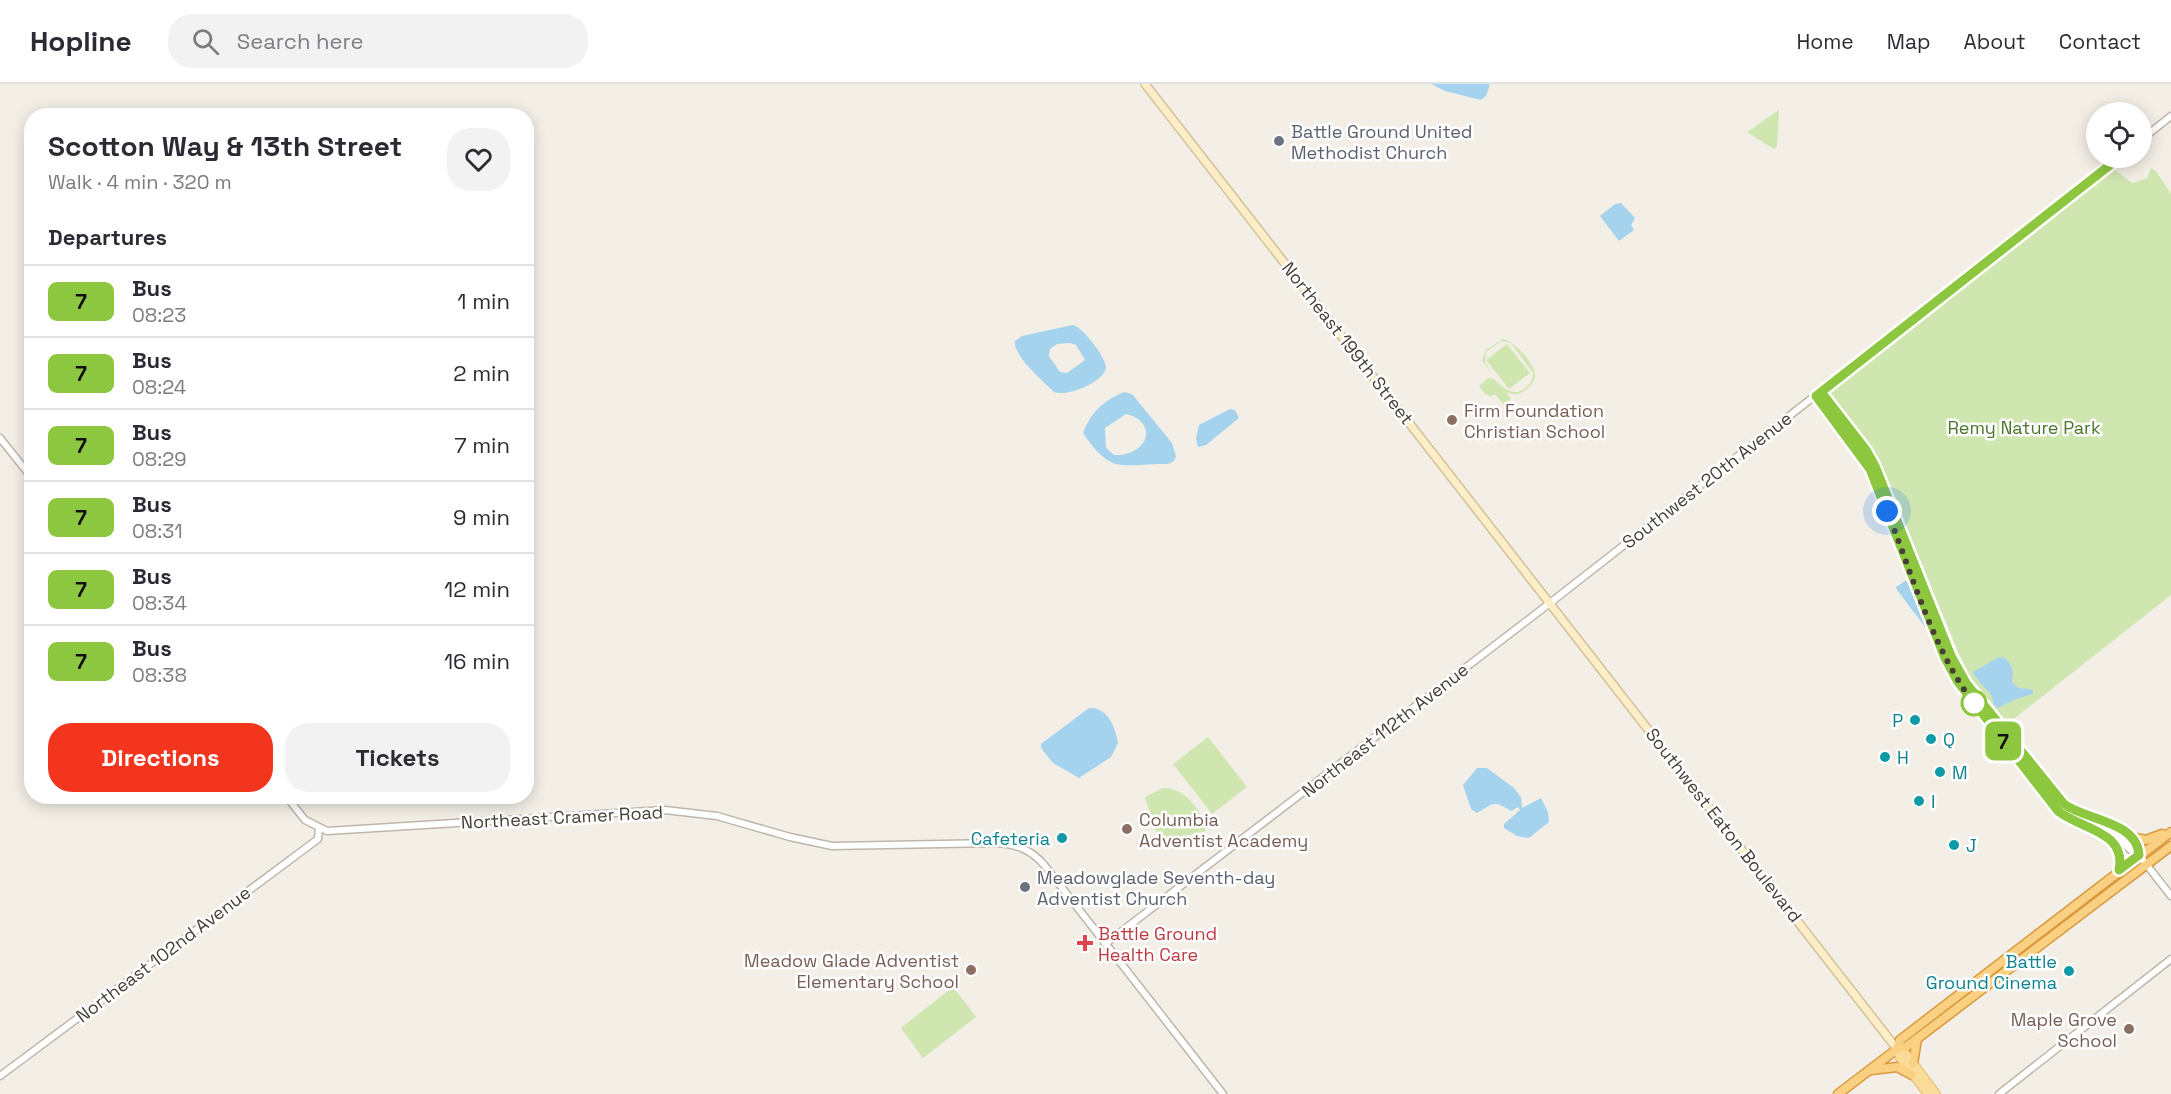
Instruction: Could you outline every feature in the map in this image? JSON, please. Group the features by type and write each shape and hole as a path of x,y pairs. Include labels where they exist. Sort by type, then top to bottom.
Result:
{"highway":[{"path":"2089,826 2109,839 2117,849 2120,856 2119,870"},
{"path":"2130,837 2150,839 2171,832"},
{"path":"1897,1049 1900,1040 1953,1002 2119,870 2171,832"},
{"path":"1838,1094 1897,1049 1906,1047 1917,1039 2171,846"},
{"path":"1913,1064 1917,1039"},
{"path":"1868,1071 1897,1067 1912,1075"}],"main road":[{"name":"Northeast 199th Street","path":"1145,84 1550,603"},
{"name":"Southwest Eaton Boulevard","path":"1550,603 1897,1049 1900,1058 1928,1094"},
{"name":"Southwest Eaton Boulevard","path":"1897,1049 1906,1054 1936,1094"}],"street":[{"path":"2152,131 2171,116"},
{"name":"Southwest 20th Avenue","path":"1550,603 2106,168"},
{"path":"1819,394 1868,464 1885,497 1951,656 1966,683 2064,804 2078,813 2110,823 2130,837 2139,848 2139,855"},
{"path":"0,438 24,468"},
{"path":"1885,497 1945,658 1958,682 2055,808 2073,820 2109,831 2121,840 2132,853 2139,855 2171,896"},
{"name":"Northeast 112th Avenue","path":"1106,944 1550,603"},
{"path":"292,804 305,820 319,828"},
{"name":"Northeast Cramer Road","path":"319,828 344,831 653,810 717,816 790,837 832,846 995,843 1018,845 1041,861 1106,944"},
{"name":"Northeast 102nd Avenue","path":"0,1076 318,839 319,828"},
{"path":"1106,944 1223,1094"},
{"path":"1999,1094 2171,958"},
{"path":"1992,1094 2007,1086"}],"green space":[{"path":"1779,110 1777,146 1774,149 1747,132"},
{"name":"Remy Nature Park","path":"2151,168 2156,171 2171,194 2171,595 2006,725 1970,677 1879,461 1830,397 1830,390 2114,169 2132,183 2147,178"},
{"path":"1503,339 1508,340 1524,354 1534,371 1534,381 1524,391 1515,394 1506,392 1511,399 1504,405 1495,394 1490,397 1486,395 1479,386 1488,378 1494,379 1503,389 1482,360 1486,350","holes":["1501,341 1511,343 1533,373 1529,384 1518,392 1512,392 1501,385 1485,362 1486,352"]},
{"path":"1507,344 1530,373 1509,389 1486,360"},
{"path":"1208,737 1247,787 1212,814 1173,764"},
{"path":"1163,788 1178,791 1191,802 1201,816 1206,831 1163,841 1158,838 1145,797"},
{"path":"953,987 976,1017 923,1058 901,1028"}],"water":[{"path":"1431,84 1490,84 1486,96 1481,100 1445,91"},
{"path":"1621,203 1635,218 1631,225 1634,230 1619,241 1600,216 1615,204"},
{"path":"1073,325 1083,331 1094,344 1106,368 1098,379 1084,388 1054,392 1019,354 1015,341 1022,336","holes":["1057,344 1076,345 1085,360 1067,373 1060,372 1049,356 1050,349"]},
{"path":"1124,392 1132,394 1172,443 1176,456 1174,461 1168,464 1119,465 1102,456 1093,447 1083,433 1086,426 1104,403","holes":["1126,414 1143,424 1146,431 1146,438 1142,445 1126,454 1114,455 1106,448 1105,428"]},
{"path":"1230,409 1235,410 1239,418 1206,445 1198,447 1196,439 1199,425"},
{"path":"1905,581 1910,583 1927,626 1925,627 1897,590 1896,587"},
{"path":"1999,657 2005,658 2011,666 2012,682 2019,688 2033,690 2033,694 1998,708 1973,672"},
{"path":"1089,708 1106,714 1113,725 1118,743 1111,757 1079,778 1053,763 1041,748 1041,744"},
{"path":"1477,768 1487,768 1514,788 1521,797 1522,808 1541,798 1548,812 1549,822 1529,838 1517,836 1504,828 1504,824 1520,810 1518,807 1511,811 1494,804 1477,813 1471,809 1463,785"}],"bus line":[{"name":"7","path":"1825,397 1866,450 1880,476 1960,674 2064,804 2078,813 2110,823 2125,832 2139,848 2139,855 2119,870 2119,851 2103,835 2058,811 1958,682 1945,658 1870,469 1816,396 2106,168"}],"place":[{"name":"Battle Ground United Methodist Church","path":"1279,141"},
{"name":"Firm Foundation Christian School","path":"1452,420"},
{"name":"P","path":"1915,720"},
{"name":"Q","path":"1931,739"},
{"name":"H","path":"1885,757"},
{"name":"M","path":"1940,772"},
{"name":"I","path":"1919,801"},
{"name":"Columbia Adventist Academy","path":"1127,829"},
{"name":"Cafeteria","path":"1062,838"},
{"name":"J","path":"1954,845"},
{"name":"Meadowglade Seventh-day Adventist Church","path":"1025,887"},
{"name":"Battle Ground Health Care","path":"1085,943"},
{"name":"Meadow Glade Adventist Elementary School","path":"971,970"},
{"name":"Battle Ground Cinema","path":"2069,971"},
{"name":"Maple Grove School","path":"2129,1029"}],"route":[{"path":"1887,511 1945,658 1958,682 1976,706 1974,703"}]}
